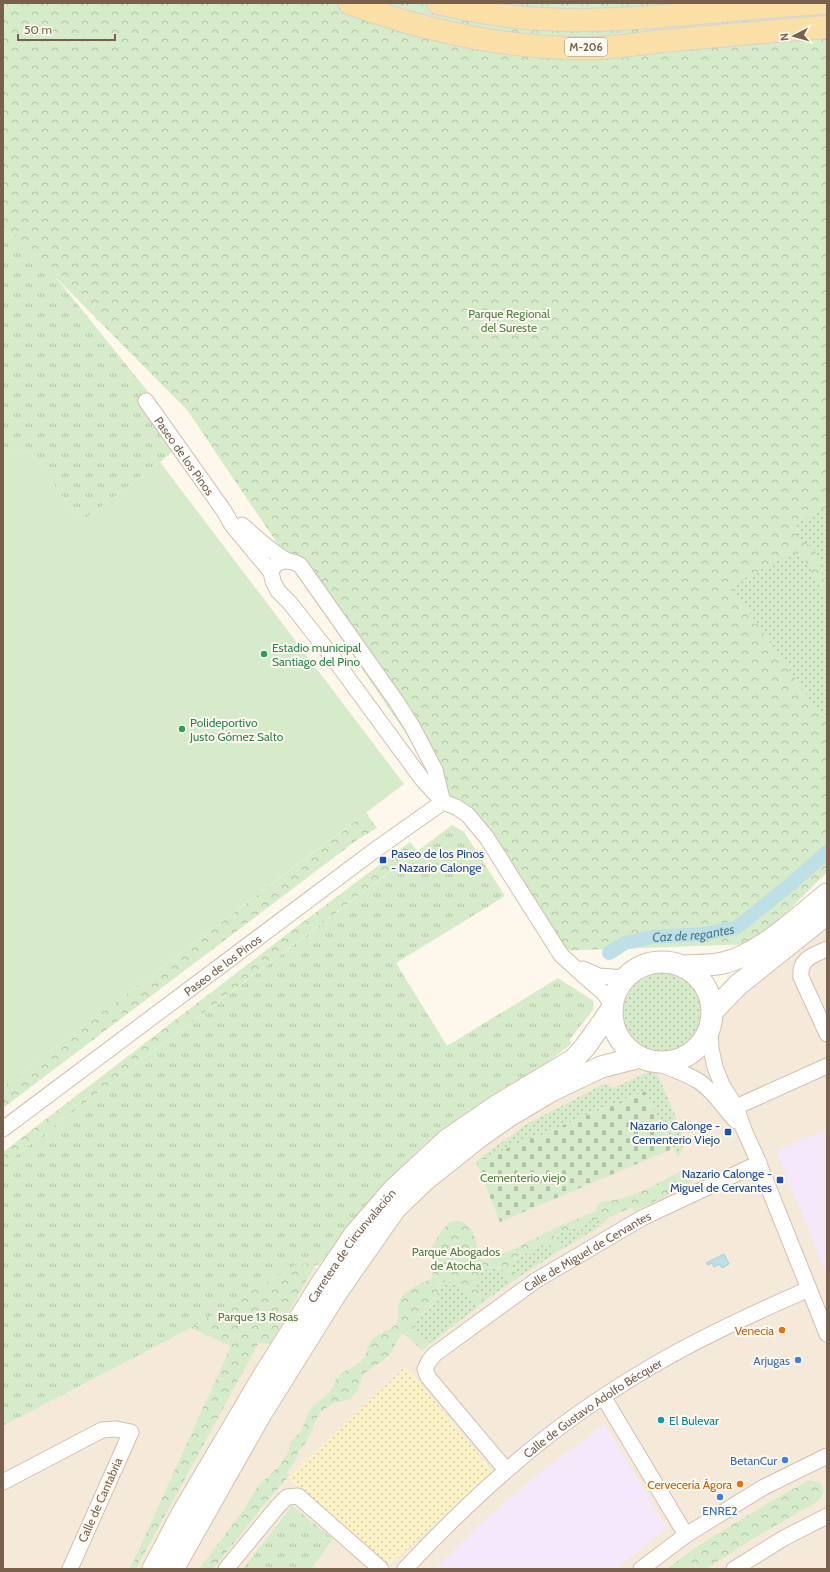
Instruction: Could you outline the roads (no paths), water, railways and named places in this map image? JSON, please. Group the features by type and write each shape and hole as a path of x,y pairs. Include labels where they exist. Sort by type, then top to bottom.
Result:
{"main road":[{"name":"M-206","path":"349,3 383,16 446,32 497,42 542,46 598,48 827,27"},
{"path":"438,3 498,15 542,20 589,20 692,14 782,5 827,3"},
{"path":"683,966 723,963 758,949 827,894"},
{"path":"711,1019 738,985 827,914"},
{"path":"652,962 673,963 683,966 695,974 705,985 710,998 711,1019 706,1036 693,1052 675,1061 647,1059 629,1050 621,1041 615,1030 612,1018 614,995 625,978 638,968 652,962"},
{"name":"Carretera de Circunvalación","path":"153,1569 183,1512 264,1376 323,1281 355,1234 393,1190 447,1140 498,1105 573,1060 585,1047 612,1007"},
{"name":"Carretera de Circunvalación","path":"173,1569 259,1417 337,1292 395,1209 425,1180 479,1137 509,1116 551,1091 601,1067 647,1059"}],"street":[{"name":"Paseo de los Pinos","path":"146,401 232,524 271,572 273,581 278,591 334,659 422,779 442,802 456,807 468,815 487,838 561,955 604,992 612,1007"},
{"name":"Paseo de los Pinos","path":"224,511 238,521 276,554 288,561 300,565 412,726 435,770 442,802"},
{"path":"271,572 274,566 279,562 288,561"},
{"name":"Paseo de los Pinos","path":"3,1129 375,850 442,802"},
{"path":"827,949 810,957 804,962 800,971 801,977 827,1034"},
{"name":"Paseo de los Pinos","path":"570,963 599,976 625,978"},
{"path":"711,1019 711,1048 715,1068 722,1085 736,1107 827,1334"},
{"path":"647,1059 689,1076 701,1083 711,1092 744,1130"},
{"path":"736,1107 827,1066"},
{"name":"Calle de Miguel de Cervantes","path":"506,1470 428,1377 425,1369 428,1361 435,1354 535,1281 642,1218 758,1162"},
{"name":"Calle de Gustavo Adolfo Bécquer","path":"405,1569 445,1527 506,1470 555,1431 654,1365 689,1345 809,1288"},
{"path":"604,1398 686,1535"},
{"name":"Calle de Cantabria","path":"3,1482 102,1430 116,1429 131,1432 70,1569"},
{"path":"641,1569 686,1535 764,1487 826,1459"},
{"path":"226,1569 278,1506 287,1497 298,1496 381,1569"},
{"path":"734,1569 784,1538 827,1516"}],"water":[{"path":"724,1254 729,1264 722,1268 720,1264 714,1267 712,1263 708,1265 706,1263"}],"waterway":[{"name":"Caz de regantes","path":"609,953 625,943 652,937 703,934 736,928 792,883 827,852"}],"place":[{"name":"Estadio municipal Santiago del Pino","path":"264,654"},
{"name":"Polideportivo Justo Gómez Salto","path":"182,729"},
{"name":"Paseo de los Pinos - Nazario Calonge","path":"383,860"},
{"name":"Nazario Calonge - Cementerio Viejo","path":"728,1132"},
{"name":"Nazario Calonge - Miguel de Cervantes","path":"780,1180"},
{"name":"Venecia","path":"782,1330"},
{"name":"Arjugas","path":"798,1360"},
{"name":"El Bulevar","path":"661,1420"},
{"name":"BetanCur","path":"785,1460"},
{"name":"Cervecería Ágora","path":"740,1484"},
{"name":"ENRE2","path":"720,1497"}],"park label":[{"name":"Parque Regional del Sureste","path":"509,320"},
{"name":"Cementerio viejo","path":"523,1177"},
{"name":"Parque Abogados de Atocha","path":"456,1258"},
{"name":"Parque 13 Rosas","path":"258,1316"}]}
